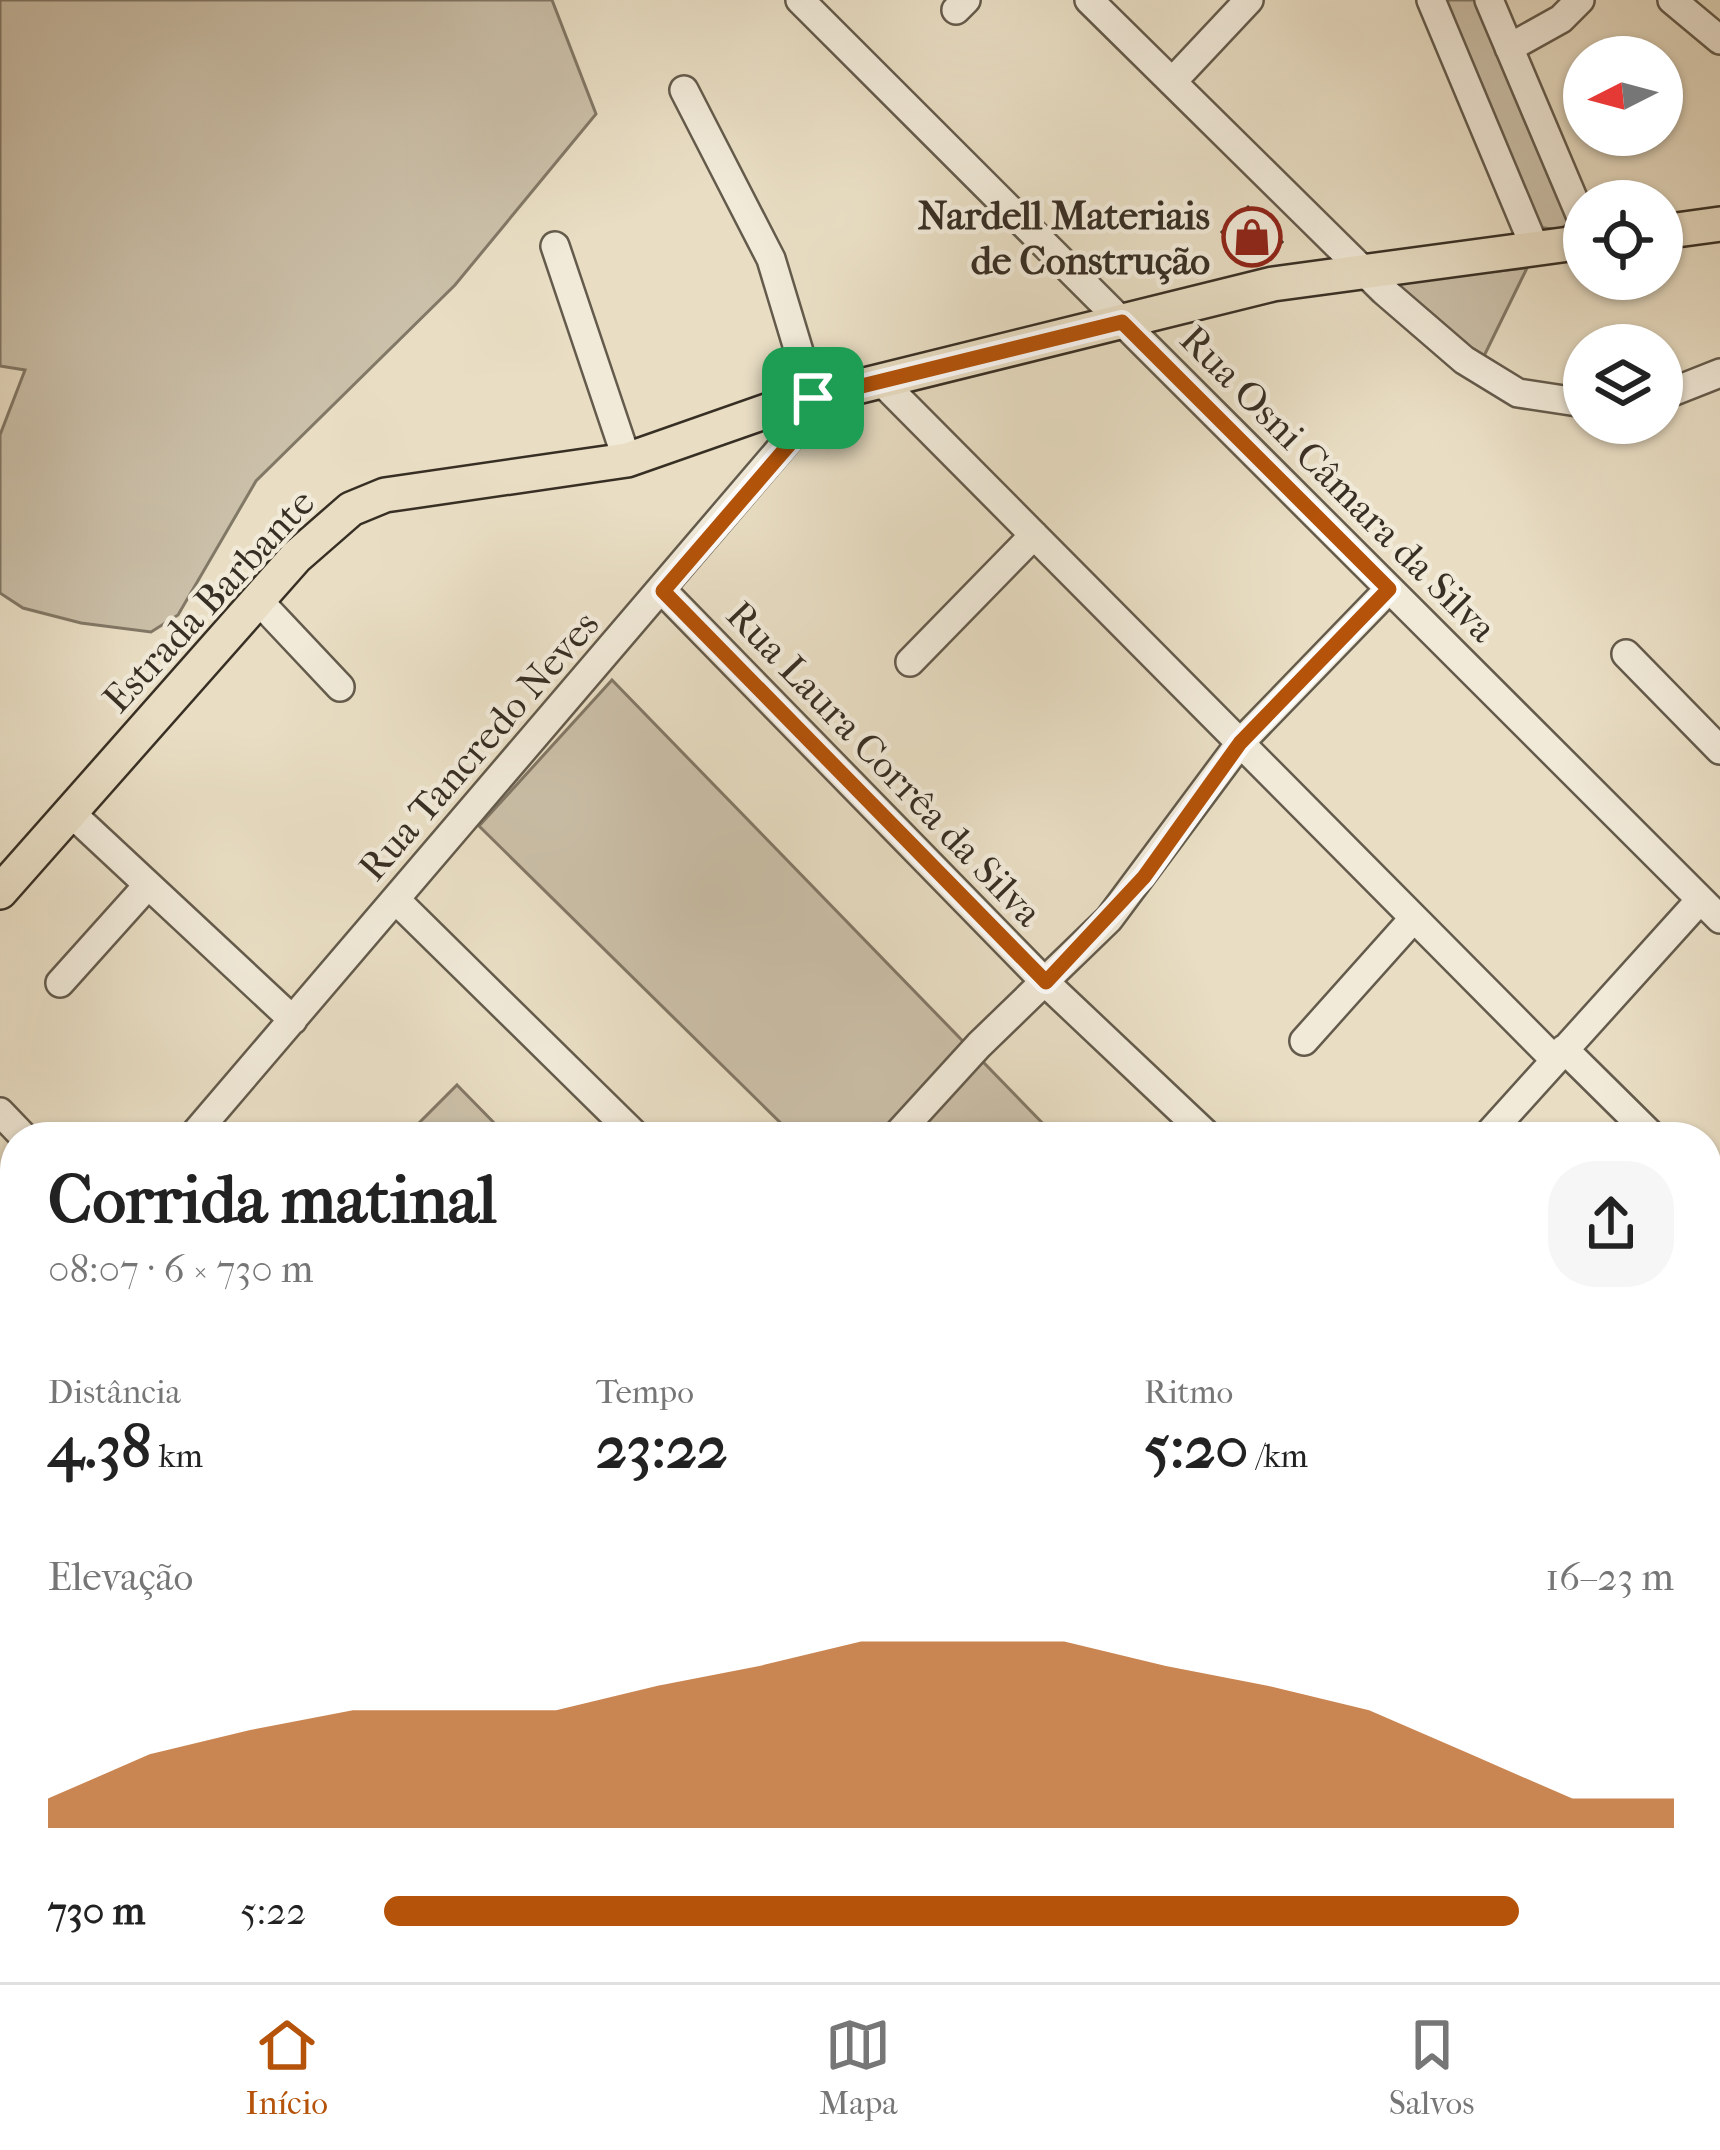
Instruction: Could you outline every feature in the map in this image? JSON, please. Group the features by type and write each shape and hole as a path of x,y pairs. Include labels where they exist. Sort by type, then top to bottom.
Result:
{"main road":[{"path":"1683,229 1720,224"},
{"name":"Estrada Barbante","path":"0,892 325,528 385,495 627,460 813,398 1361,268 1563,245"}],"street":[{"name":"Rua Osni Câmara da Silva","path":"800,0 1710,910"},
{"path":"1089,0 1361,268 1483,374 1517,393 1563,400"},
{"path":"1172,82 1249,0"},
{"path":"1431,0 1534,248"},
{"path":"1489,0 1565,180"},
{"path":"1509,48 1562,19 1580,0"},
{"path":"1672,0 1720,40"},
{"path":"684,90 771,259 813,398"},
{"path":"555,246 627,460"},
{"path":"1683,388 1720,373"},
{"path":"881,381 1414,918 1636,1122"},
{"name":"Rua Tancredo Neves","path":"205,1122 805,426 813,398"},
{"path":"910,662 1034,536"},
{"path":"909,1122 1144,877 1240,743 1389,589"},
{"name":"Rua Laura Corrêa da Silva","path":"663,591 1046,982 1193,1122"},
{"path":"258,600 340,687"},
{"path":"1626,654 1720,750"},
{"path":"70,812 293,1019"},
{"path":"60,983 148,885"},
{"path":"397,900 622,1122"},
{"path":"1499,1122 1559,1054 1710,910"},
{"path":"1304,1041 1414,918"}],"shaded area":[{"path":"0,0 552,0 596,114 455,285 256,481 178,615 151,632 81,623 23,608 0,593 0,435 25,370 0,366"},
{"path":"1444,0 1478,0 1563,199 1563,228 1537,227"},
{"path":"1527,268 1483,358 1394,282"},
{"path":"612,680 1041,1122 780,1122 479,826"},
{"path":"457,1085 493,1122 420,1122"}],"building":[{"name":"Nardell Materiais de Construção","path":"1248,207 1282,242 1269,255 1250,261 1222,232"}],"place":[{"name":"Nardell Materiais de Construção","path":"1252,237"}],"route":[{"path":"1122,322 1389,589 1240,743 1144,877 1109,920 1046,982 663,591 805,426 813,398 1122,322"}]}
